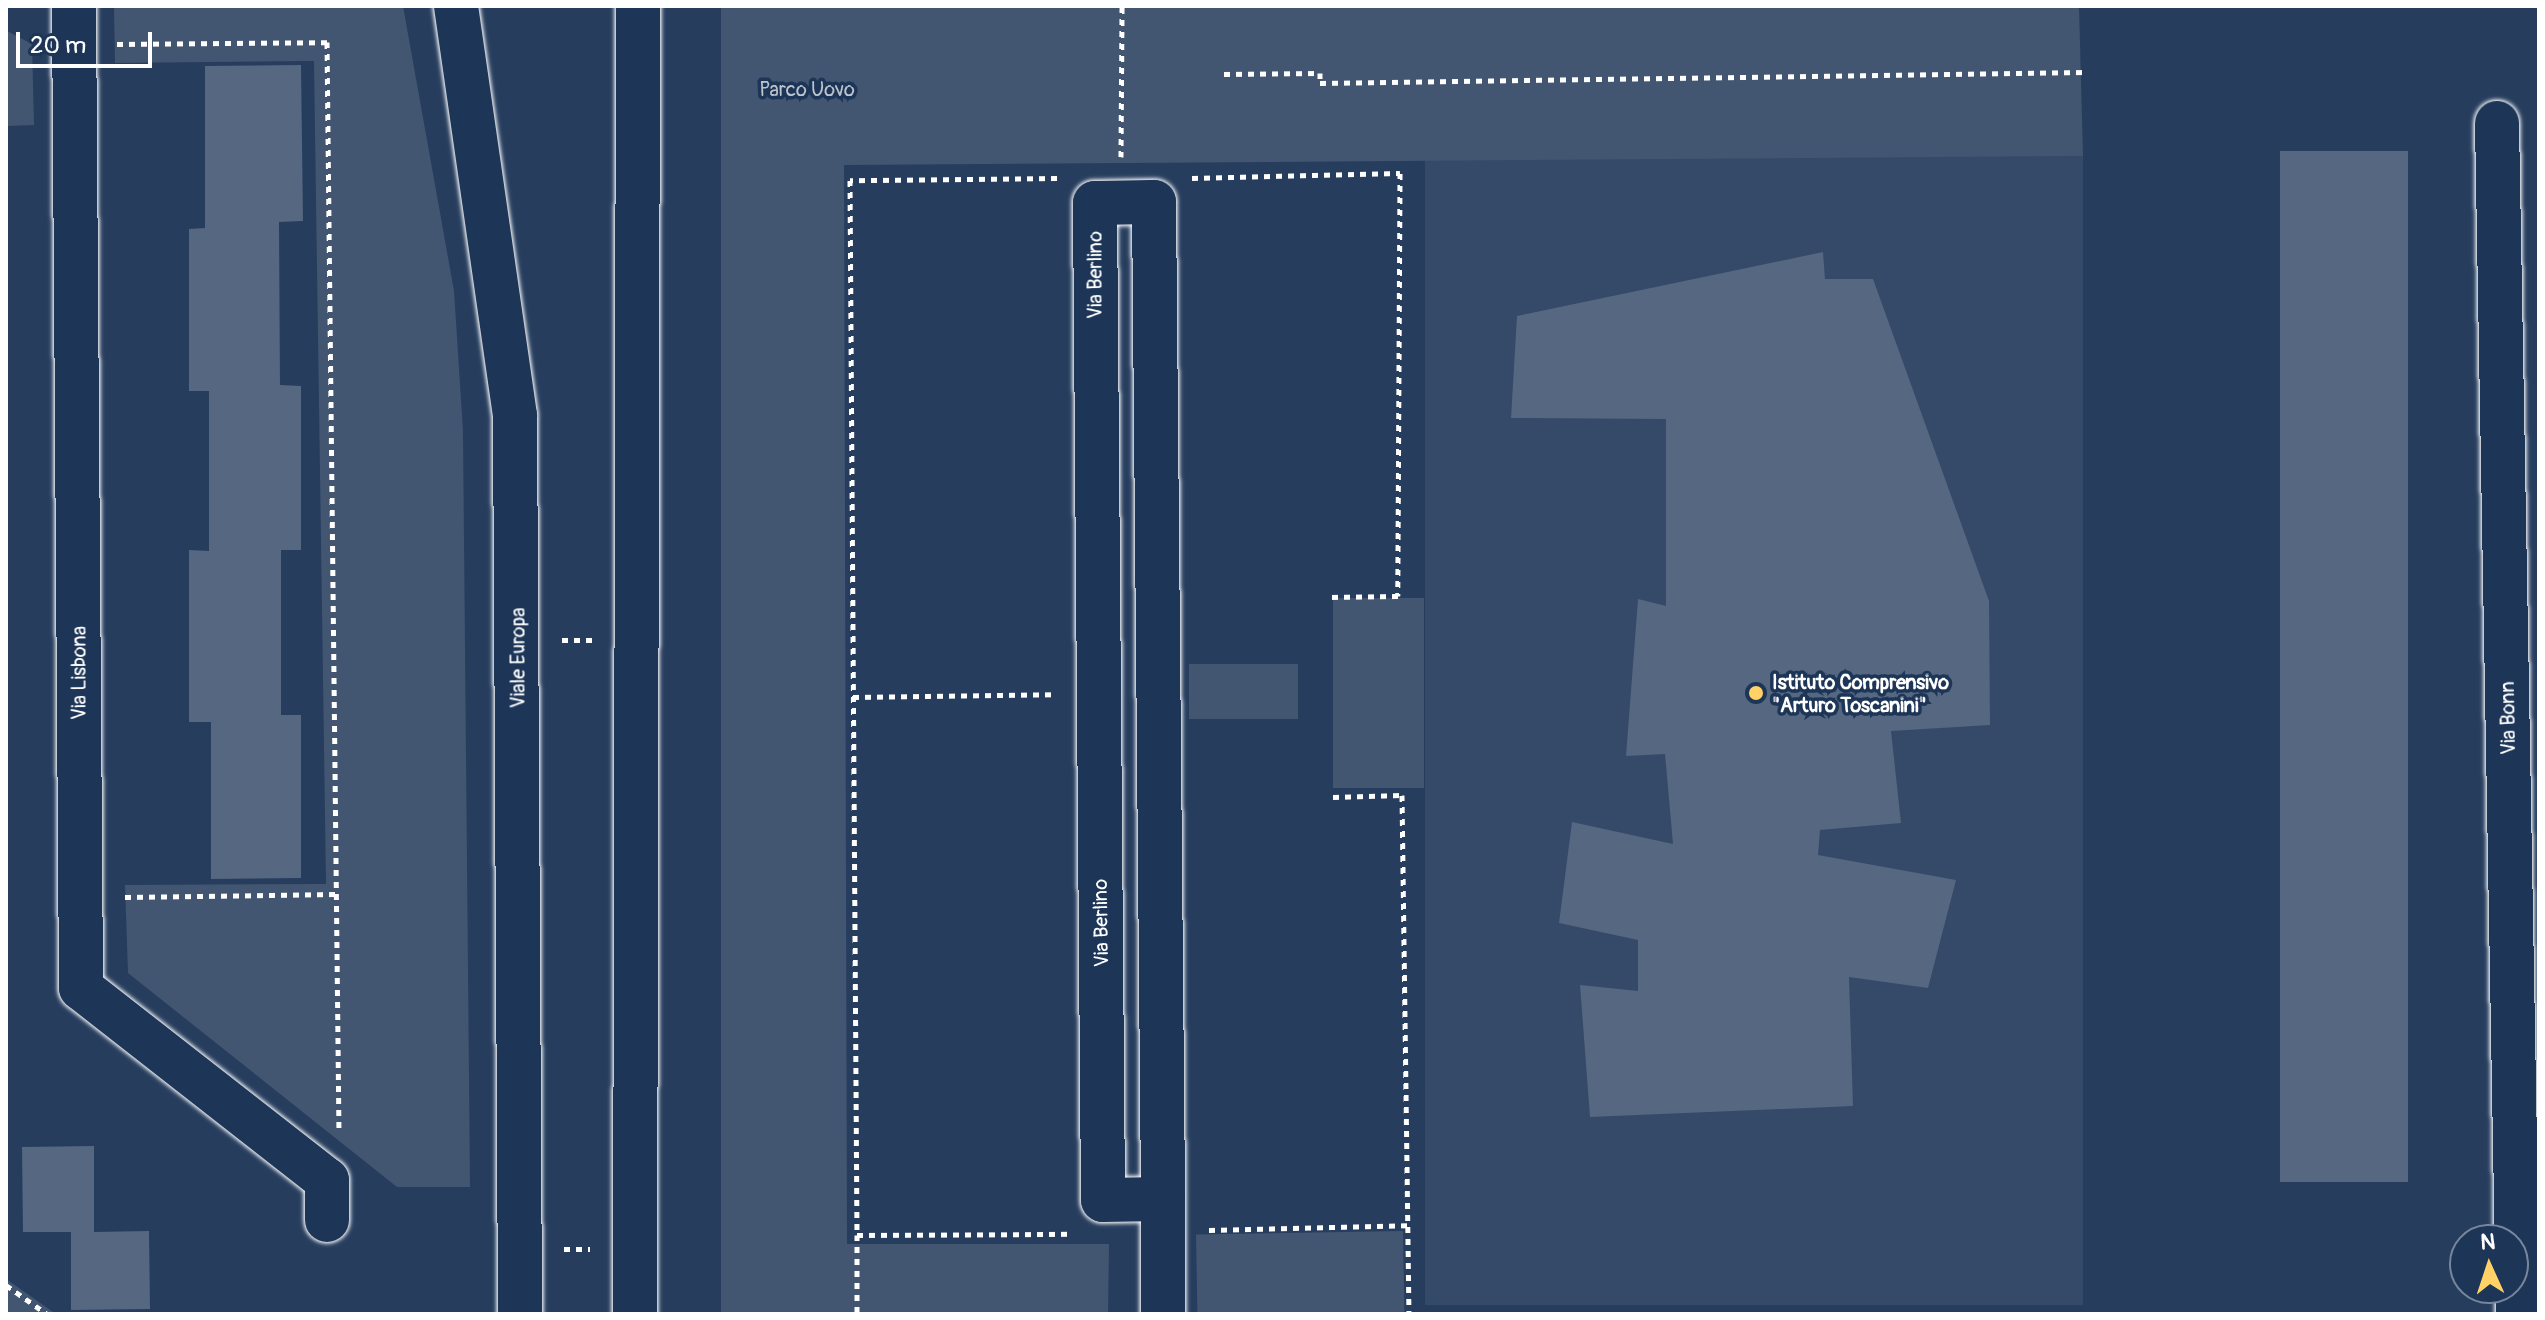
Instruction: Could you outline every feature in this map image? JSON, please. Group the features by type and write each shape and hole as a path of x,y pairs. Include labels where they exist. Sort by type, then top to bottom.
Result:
{"street":[{"name":"Via Lisbona","path":"74,6 81,988 327,1180 327,1220"},
{"name":"Viale Europa","path":"456,6 515,415 520,1314"},
{"path":"635,1314 638,6"},
{"name":"Via Bonn","path":"2497,123 2518,1314"},
{"path":"1120,202 1154,202 1163,1314"},
{"name":"Via Berlino","path":"1120,202 1095,203 1103,1200 1163,1199"}],"path":[{"path":"1120,202 1122,6"},
{"path":"104,44 327,42 339,1137"},
{"path":"1224,74 1320,73 1320,83 2087,72"},
{"path":"1178,178 1400,173 1398,596 1329,597"},
{"path":"857,1314 850,180 1068,178"},
{"path":"553,640 606,639"},
{"path":"853,697 1073,694"},
{"path":"1333,797 1402,795 1409,1314"},
{"path":"116,897 336,894"},
{"path":"1192,1231 1408,1225"},
{"path":"857,1235 1078,1234"},
{"path":"551,1249 597,1249"},
{"path":"6,1285 47,1314"}],"shaded area":[{"name":"Istituto Comprensivo \"Arturo Toscanini\"","path":"1425,156 2083,156 2083,1305 1425,1305"}],"green space":[{"path":"114,6 403,6 454,291 463,431 470,1187 397,1187 128,973 125,885 326,884 314,61 115,63"},
{"name":"Parco Uovo","path":"721,6 2079,6 2083,156 844,165 847,1244 1109,1244 1108,1314 721,1314"},
{"path":"7,31 32,44 34,125 6,126"},
{"path":"1333,598 1424,598 1424,788 1333,788"},
{"path":"1189,664 1298,664 1298,719 1189,719"},
{"path":"1403,1231 1404,1314 1197,1314 1196,1235"},
{"path":"6,1279 56,1314 6,1314"}],"building":[{"path":"301,65 303,221 279,222 280,385 301,386 301,550 281,550 281,715 301,715 301,878 211,879 211,722 189,722 189,550 209,551 209,391 189,391 189,229 205,228 205,66"},
{"path":"2280,151 2408,151 2408,1182 2280,1182"},
{"path":"1823,252 1825,279 1873,279 1989,601 1990,725 1891,731 1901,823 1820,830 1818,855 1956,880 1928,988 1849,977 1853,1106 1590,1117 1580,985 1638,991 1638,940 1559,923 1572,822 1673,844 1665,754 1626,756 1638,599 1666,606 1666,419 1511,418 1517,316"},
{"path":"94,1146 94,1232 149,1231 150,1309 71,1310 71,1232 23,1232 22,1147"}],"place":[{"name":"Istituto Comprensivo \"Arturo Toscanini\"","path":"1756,693"}]}
